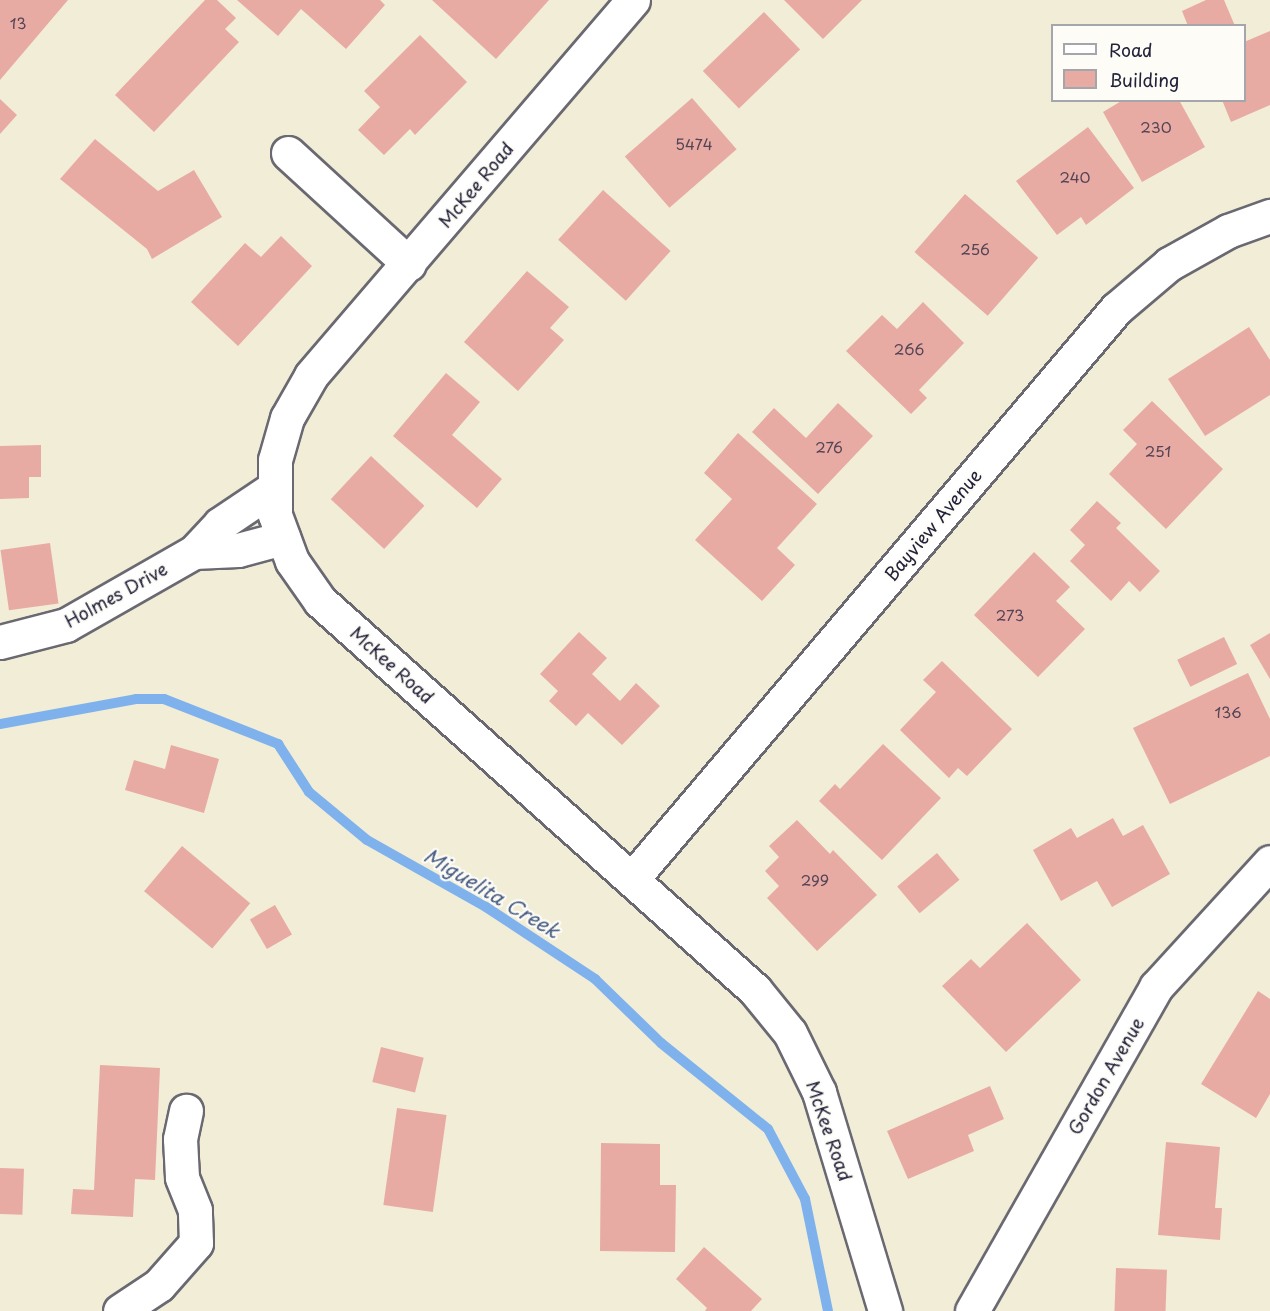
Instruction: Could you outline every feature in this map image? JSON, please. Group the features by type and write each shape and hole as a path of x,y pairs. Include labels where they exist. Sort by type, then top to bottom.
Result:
{"street":[{"name":"McKee Road","path":"633,0 311,376 287,418 275,460 272,489 283,538 292,561 320,601 755,990 790,1034 819,1092 885,1311"},
{"path":"288,153 409,264"},
{"name":"Bayview Avenue","path":"632,879 1116,309 1169,264 1228,231 1270,216"},
{"name":"Holmes Drive","path":"0,642 66,625 194,552 220,524 272,489"},
{"name":"Holmes Drive","path":"194,552 238,550 283,538"},
{"name":"Gordon Avenue","path":"972,1311 1156,987 1270,862"},
{"path":"120,1311 159,1285 196,1243 195,1210 182,1177 180,1139 186,1111"}],"building":[{"path":"0,0 68,0 0,80"},
{"path":"205,0 217,0 236,18 225,29 239,42 154,132 115,95"},
{"path":"237,0 380,0 385,5 346,49 301,9 278,36"},
{"path":"432,0 549,0 496,59"},
{"path":"784,0 862,0 823,39"},
{"path":"1206,0 1224,0 1234,24 1187,24 1182,11"},
{"path":"764,12 800,49 739,108 703,71"},
{"path":"1270,31 1270,105 1231,122 1223,102 1246,102 1246,41"},
{"path":"420,35 467,82 415,135 410,129 384,155 358,130 380,107 364,91"},
{"path":"692,98 737,149 669,208 625,156"},
{"path":"0,99 17,115 0,134"},
{"path":"1120,102 1180,102 1205,147 1142,182 1103,112"},
{"path":"1088,127 1134,188 1086,225 1081,217 1057,235 1016,181"},
{"path":"95,139 158,191 194,170 222,217 152,259 147,249 60,179"},
{"path":"603,190 671,251 626,301 558,240"},
{"path":"965,194 1038,258 988,316 914,252"},
{"path":"281,236 312,266 238,346 191,302 245,243 261,257"},
{"path":"527,271 569,307 550,328 564,340 518,391 464,342"},
{"path":"923,302 964,343 919,390 927,398 911,414 846,351 882,315 897,329"},
{"path":"1249,327 1270,360 1270,395 1205,436 1168,379"},
{"path":"446,373 480,402 452,435 502,479 477,508 393,436"},
{"path":"1152,401 1223,469 1166,529 1109,474 1137,444 1123,430"},
{"path":"838,403 873,436 818,494 752,432 774,408 806,438"},
{"path":"738,433 817,504 777,548 795,565 762,601 695,540 732,499 704,473"},
{"path":"41,445 41,477 29,477 29,498 0,499 0,446"},
{"path":"371,456 424,506 384,549 331,499"},
{"path":"1097,501 1121,523 1116,528 1160,571 1140,592 1129,581 1111,601 1070,561 1085,545 1070,530"},
{"path":"50,543 58,603 9,610 0,550"},
{"path":"1034,552 1070,587 1056,601 1085,629 1038,677 974,615"},
{"path":"579,632 607,658 592,674 620,701 636,683 660,706 622,745 588,713 576,726 549,701 558,691 540,674"},
{"path":"1270,633 1270,679 1250,645"},
{"path":"1224,637 1237,664 1190,687 1177,660"},
{"path":"942,661 1012,729 967,776 958,768 949,778 900,730 936,692 923,680"},
{"path":"1248,673 1270,719 1270,756 1170,804 1133,728"},
{"path":"883,744 941,798 882,860 819,801 835,784 840,789"},
{"path":"171,745 219,759 204,813 125,790 134,760 165,769"},
{"path":"1113,818 1123,836 1143,825 1170,874 1112,907 1097,881 1061,901 1033,850 1071,828 1077,838"},
{"path":"797,820 830,854 833,850 877,895 817,951 767,898 779,886 765,871 779,857 769,846"},
{"path":"182,846 250,903 212,948 144,891"},
{"path":"937,853 959,880 920,913 897,886"},
{"path":"275,905 292,934 267,949 250,920"},
{"path":"1027,923 1081,980 1006,1052 942,986 971,959 980,968"},
{"path":"1258,991 1270,999 1270,1094 1256,1118 1201,1084"},
{"path":"381,1047 424,1058 415,1093 372,1082"},
{"path":"100,1065 160,1068 155,1180 135,1179 133,1217 71,1214 73,1189 94,1190"},
{"path":"990,1086 1004,1119 968,1135 974,1151 908,1179 887,1131"},
{"path":"397,1108 447,1115 433,1212 383,1205"},
{"path":"1166,1142 1220,1147 1215,1208 1222,1208 1220,1240 1158,1235"},
{"path":"601,1143 660,1144 660,1185 676,1185 675,1252 600,1251"},
{"path":"0,1168 24,1169 22,1215 0,1214"},
{"path":"704,1247 762,1299 751,1311 705,1311 707,1308 676,1279"},
{"path":"1116,1268 1167,1270 1166,1311 1114,1311"}],"waterway":[{"name":"Miguelita Creek","path":"0,724 136,699 164,699 278,744 309,792 367,840 486,907 595,979 661,1043 768,1129 805,1199 828,1311"}]}
